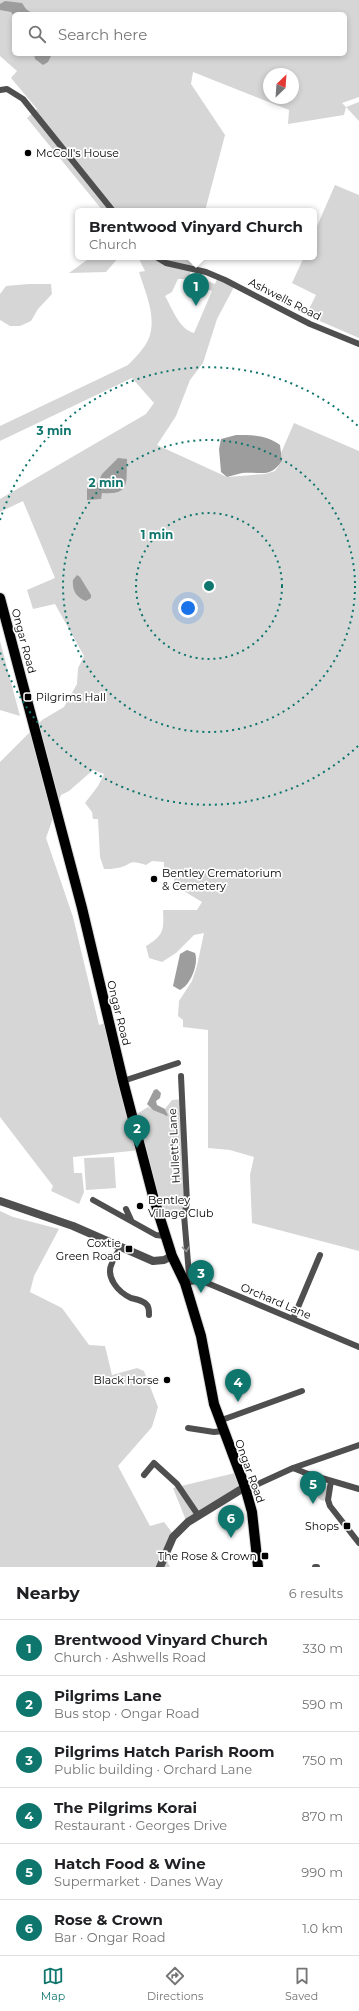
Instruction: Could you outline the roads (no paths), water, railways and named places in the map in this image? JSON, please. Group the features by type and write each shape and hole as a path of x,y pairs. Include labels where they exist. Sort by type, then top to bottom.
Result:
{"main road":[{"name":"Ongar Road","path":"0,598 82,908 122,1081 158,1213 172,1256 185,1283 201,1336 209,1385 221,1426 245,1487 252,1512 258,1567"}],"street":[{"path":"0,90 7,89 23,100 111,208"},
{"name":"Ashwells Road","path":"161,260 166,263 206,272 225,280 310,324 359,344"},
{"path":"122,1081 178,1063"},
{"name":"Hullett's Lane","path":"181,1076 187,1203 184,1215 188,1274 185,1283"},
{"path":"93,1200 156,1235 165,1236"},
{"path":"0,1201 50,1218 153,1261 164,1260 172,1256"},
{"path":"126,1209 131,1220"},
{"path":"158,1213 184,1215"},
{"path":"121,1247 112,1263 110,1270 111,1278 115,1287 122,1293 146,1304 149,1309 148,1315"},
{"path":"293,1319 320,1255"},
{"name":"Orchard Lane","path":"185,1283 200,1280 357,1346"},
{"path":"357,1346 359,1339"},
{"path":"221,1426 302,1390"},
{"name":"Ongar Road","path":"188,1428 214,1432 221,1426"},
{"path":"160,1567 173,1538 188,1522 198,1515 245,1487 258,1484 293,1468 359,1445"},
{"path":"144,1475 154,1463 177,1484 198,1515"},
{"path":"293,1468 299,1472 359,1489"},
{"path":"331,1481 328,1500 330,1506 359,1543"}],"place":[{"name":"McColl's House","path":"28,153"},
{"name":"Brentwood Vinyard Church","path":"196,306"},
{"name":"Pilgrims Hall","path":"28,697"},
{"name":"Bentley Crematorium & Cemetery","path":"154,879"},
{"name":"Pilgrims Lane","path":"137,1148"},
{"name":"Bentley Village Club","path":"140,1206"},
{"name":"Coxtie Green Road","path":"129,1249"},
{"name":"Pilgrims Hatch Parish Room","path":"201,1293"},
{"name":"Black Horse","path":"167,1380"},
{"name":"The Pilgrims Korai","path":"238,1402"},
{"name":"Hatch Food & Wine","path":"313,1504"},
{"name":"Shops","path":"347,1526"},
{"name":"Rose & Crown","path":"231,1538"},
{"name":"The Rose & Crown","path":"265,1556"}]}
